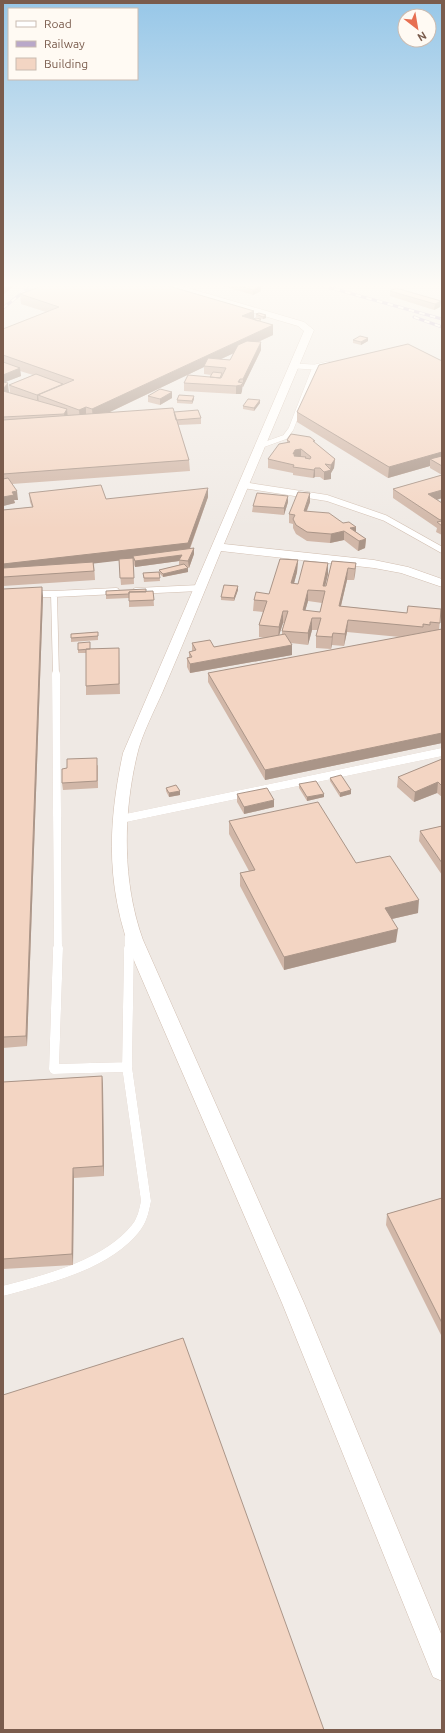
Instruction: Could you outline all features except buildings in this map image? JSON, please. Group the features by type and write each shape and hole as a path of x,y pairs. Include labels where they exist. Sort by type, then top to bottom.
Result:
{"street":[{"path":"294,367 130,753 124,780 121,819 120,846 122,885 130,925 144,963 293,1303 442,1668"},
{"path":"217,547 374,564 404,570 442,583"}],"lane":[{"path":"260,446 285,437 291,429 316,367"},
{"path":"243,485 327,498 385,518 442,550"},
{"path":"25,595 199,588"},
{"path":"54,594 57,725 58,950 54,1069 127,1067"},
{"path":"121,819 442,752"},
{"path":"3,1291 47,1279 72,1270 109,1251 125,1239 136,1228 144,1213 146,1201 127,1067 130,925"}],"shaded area":[{"path":"3,367 442,367 442,1730 3,1730"}]}
